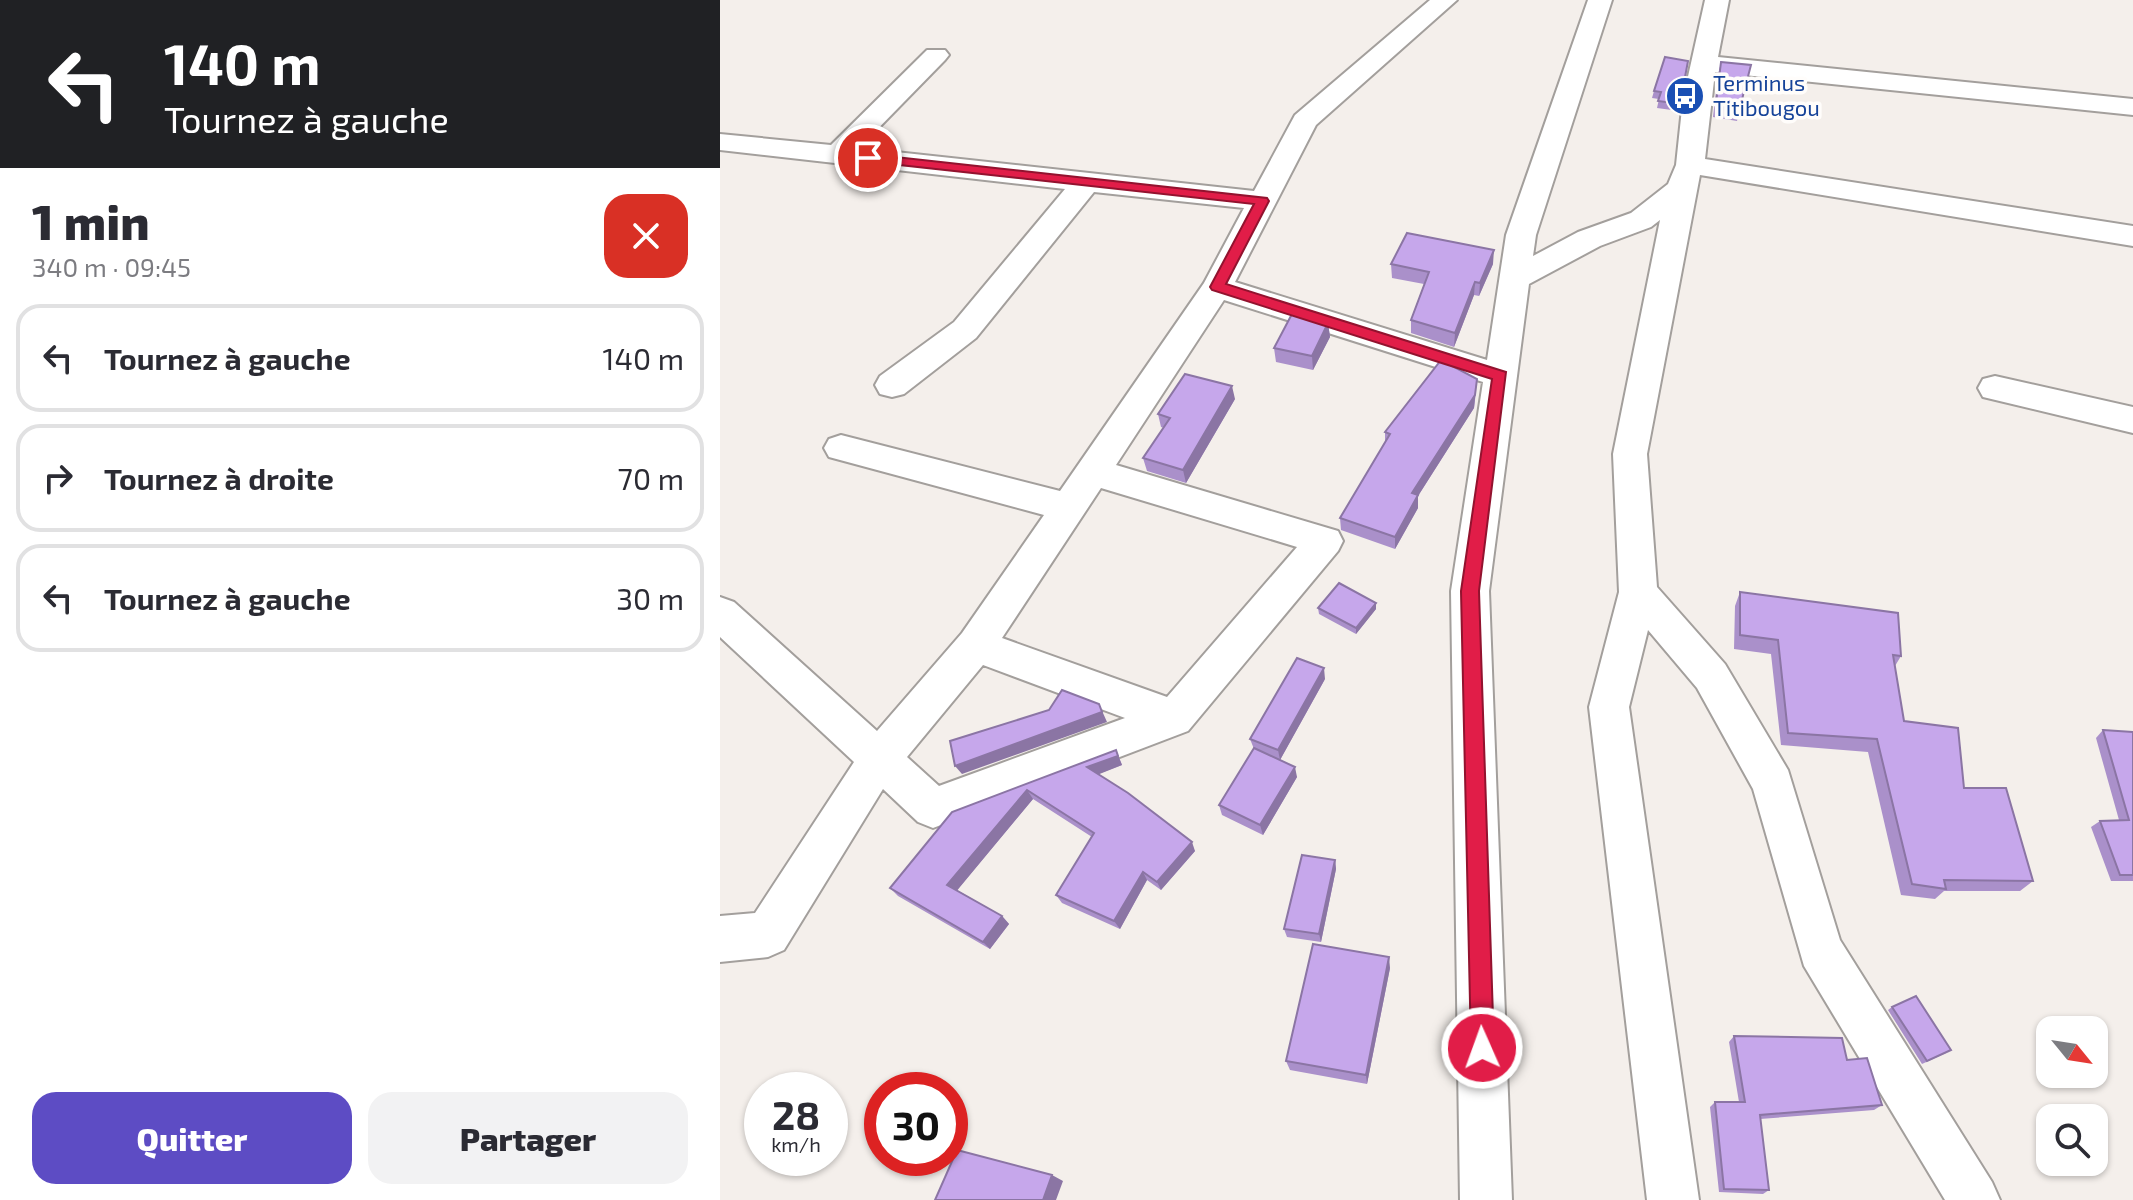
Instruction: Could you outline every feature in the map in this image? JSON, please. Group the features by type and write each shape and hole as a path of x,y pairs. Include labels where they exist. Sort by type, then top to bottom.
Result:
{"street":[{"path":"720,939 768,934 879,759 976,645 1217,287 1305,121 1445,0"},
{"path":"1486,1200 1470,591 1521,235 1600,0"},
{"path":"1674,1200 1609,707 1638,592 1630,454 1686,177 1696,99 1717,0"},
{"path":"837,155 936,55"},
{"path":"1703,63 2133,107"},
{"path":"720,142 1262,201"},
{"path":"1515,279 1589,239 1641,220 1686,177"},
{"path":"1686,177 2133,236"},
{"path":"892,385 965,330 1086,182"},
{"path":"1217,287 1501,376"},
{"path":"1995,388 2133,420"},
{"path":"841,448 1069,507"},
{"path":"720,613 933,808 1174,718 1325,541 1092,472"},
{"path":"1638,592 1711,676 1773,784 1820,950 1974,1200"},
{"path":"976,645 1174,718"}],"building":[{"path":"1665,57 1688,61 1680,104 1658,101 1661,92 1654,91"},
{"path":"1721,62 1751,65 1740,107 1716,103"},
{"path":"1407,233 1494,250 1480,283 1475,282 1455,333 1411,320 1429,272 1391,264"},
{"path":"1293,312 1328,323 1312,356 1274,348"},
{"path":"1441,360 1477,379 1475,395 1412,493 1418,495 1395,537 1340,518 1390,434 1385,432"},
{"path":"1185,374 1232,386 1183,470 1143,458 1170,418 1158,414"},
{"path":"1339,583 1376,603 1356,628 1318,608"},
{"path":"1740,592 1898,613 1901,656 1893,655 1904,721 1958,728 1964,788 2006,788 2033,881 1944,880 1946,889 1912,884 1877,739 1788,733 1778,640 1740,635"},
{"path":"1297,658 1324,668 1278,750 1250,739"},
{"path":"1062,690 1099,704 1102,712 955,766 950,741 1049,710"},
{"path":"2103,730 2133,732 2133,875 2120,875 2100,821 2129,820"},
{"path":"1254,748 1295,767 1260,825 1219,805"},
{"path":"1116,750 1118,756 1087,767 1128,793 1192,842 1157,882 1143,872 1114,921 1056,895 1094,833 1027,790 947,885 1002,916 983,942 890,888 952,812"},
{"path":"1302,855 1335,860 1319,934 1284,929"},
{"path":"1313,944 1389,957 1366,1075 1286,1061"},
{"path":"1916,996 1951,1050 1927,1061 1892,1007"},
{"path":"1734,1036 1842,1038 1847,1060 1867,1058 1882,1105 1760,1115 1769,1190 1724,1189 1715,1102 1745,1102"},
{"path":"968,1153 1052,1175 1043,1200 935,1200 946,1176 968,1176"}],"place":[{"name":"Terminus Titibougou","path":"1685,96"}],"route":[{"path":"868,158 1262,201 1217,287 1501,376 1470,591 1482,1048"}]}
